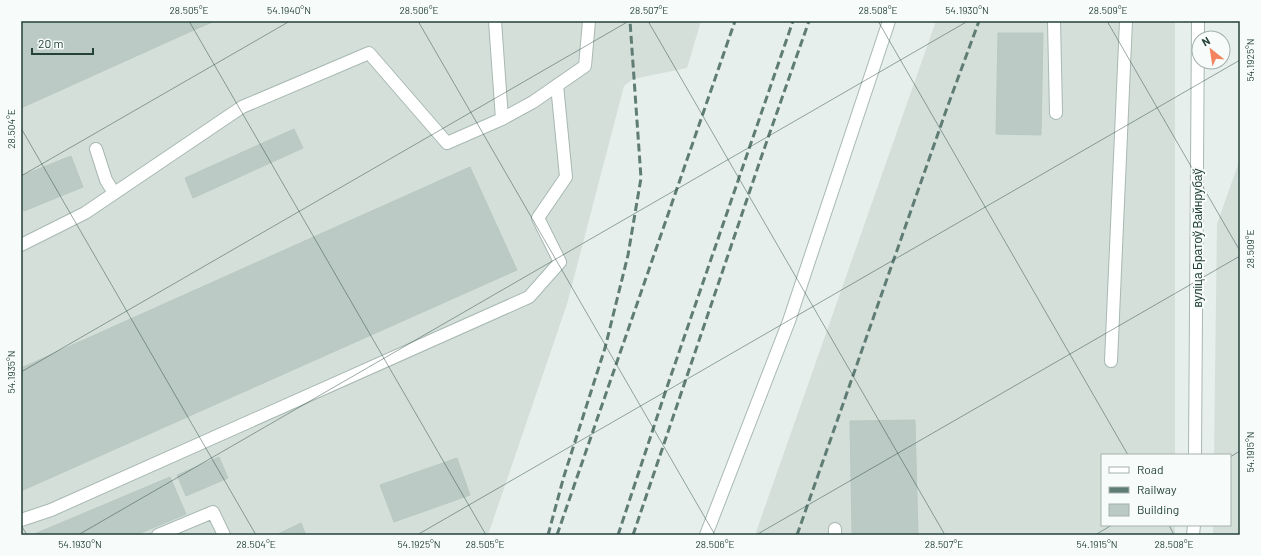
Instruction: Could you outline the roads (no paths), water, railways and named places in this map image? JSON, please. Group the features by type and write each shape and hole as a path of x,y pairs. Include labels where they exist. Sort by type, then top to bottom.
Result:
{"street":[{"path":"495,21 502,119"},
{"path":"21,245 85,212 242,107 369,53 448,143 502,119 533,102 585,66 589,21"},
{"path":"706,535 789,322 889,21"},
{"path":"1054,21 1056,113"},
{"path":"1111,361 1126,21"},
{"name":"вуліца Братоў Вайнрубаў","path":"1195,454 1198,21"},
{"path":"21,520 51,510 529,297 560,262 538,218 566,178 557,85"},
{"path":"96,149 106,180 114,193"},
{"path":"158,535 213,512 224,535"}],"railway":[{"path":"548,535 564,476 605,348 628,255 641,178 630,21"},
{"path":"557,535 735,21"},
{"path":"618,535 666,390 793,21"},
{"path":"633,535 809,21"},
{"path":"797,535 979,21"}]}
